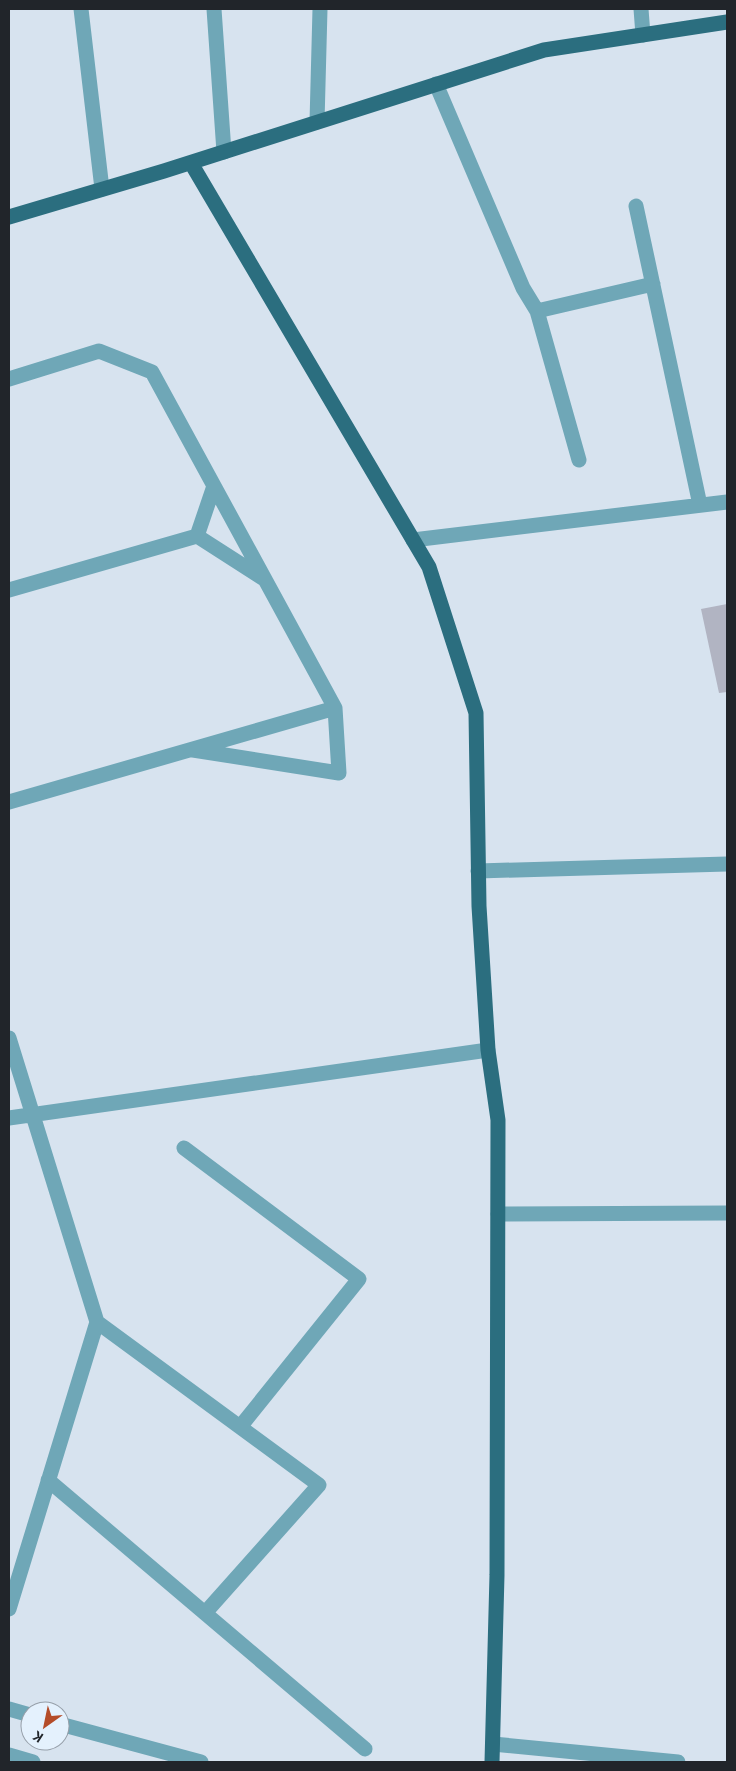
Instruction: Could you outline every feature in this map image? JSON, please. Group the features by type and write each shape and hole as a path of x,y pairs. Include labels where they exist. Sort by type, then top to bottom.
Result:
{"main road":[{"path":"9,217 191,163 544,50 727,22"},
{"path":"191,163 429,567 476,713 478,871 488,1050 498,1120 497,1575 492,1762"}],"street":[{"path":"80,9 102,189"},
{"path":"214,9 224,152"},
{"path":"317,122 320,9"},
{"path":"641,9 643,35"},
{"path":"436,84 523,288 537,311 579,460"},
{"path":"636,206 700,505"},
{"path":"537,311 653,284"},
{"path":"9,379 99,350 152,372 335,708 339,773 193,750"},
{"path":"197,536 214,486"},
{"path":"413,540 727,502"},
{"path":"9,590 197,536 265,580"},
{"path":"9,802 335,708"},
{"path":"478,871 727,864"},
{"path":"9,1038 97,1322 9,1609"},
{"path":"9,1118 488,1050"},
{"path":"184,1148 359,1279 240,1426"},
{"path":"498,1214 727,1213"},
{"path":"97,1322 319,1485 205,1613"},
{"path":"48,1480 365,1750"},
{"path":"70,1727 201,1762"},
{"path":"493,1744 678,1762"},
{"path":"9,1755 33,1762"}],"building":[{"path":"727,604 727,692 719,693 701,609"}]}
